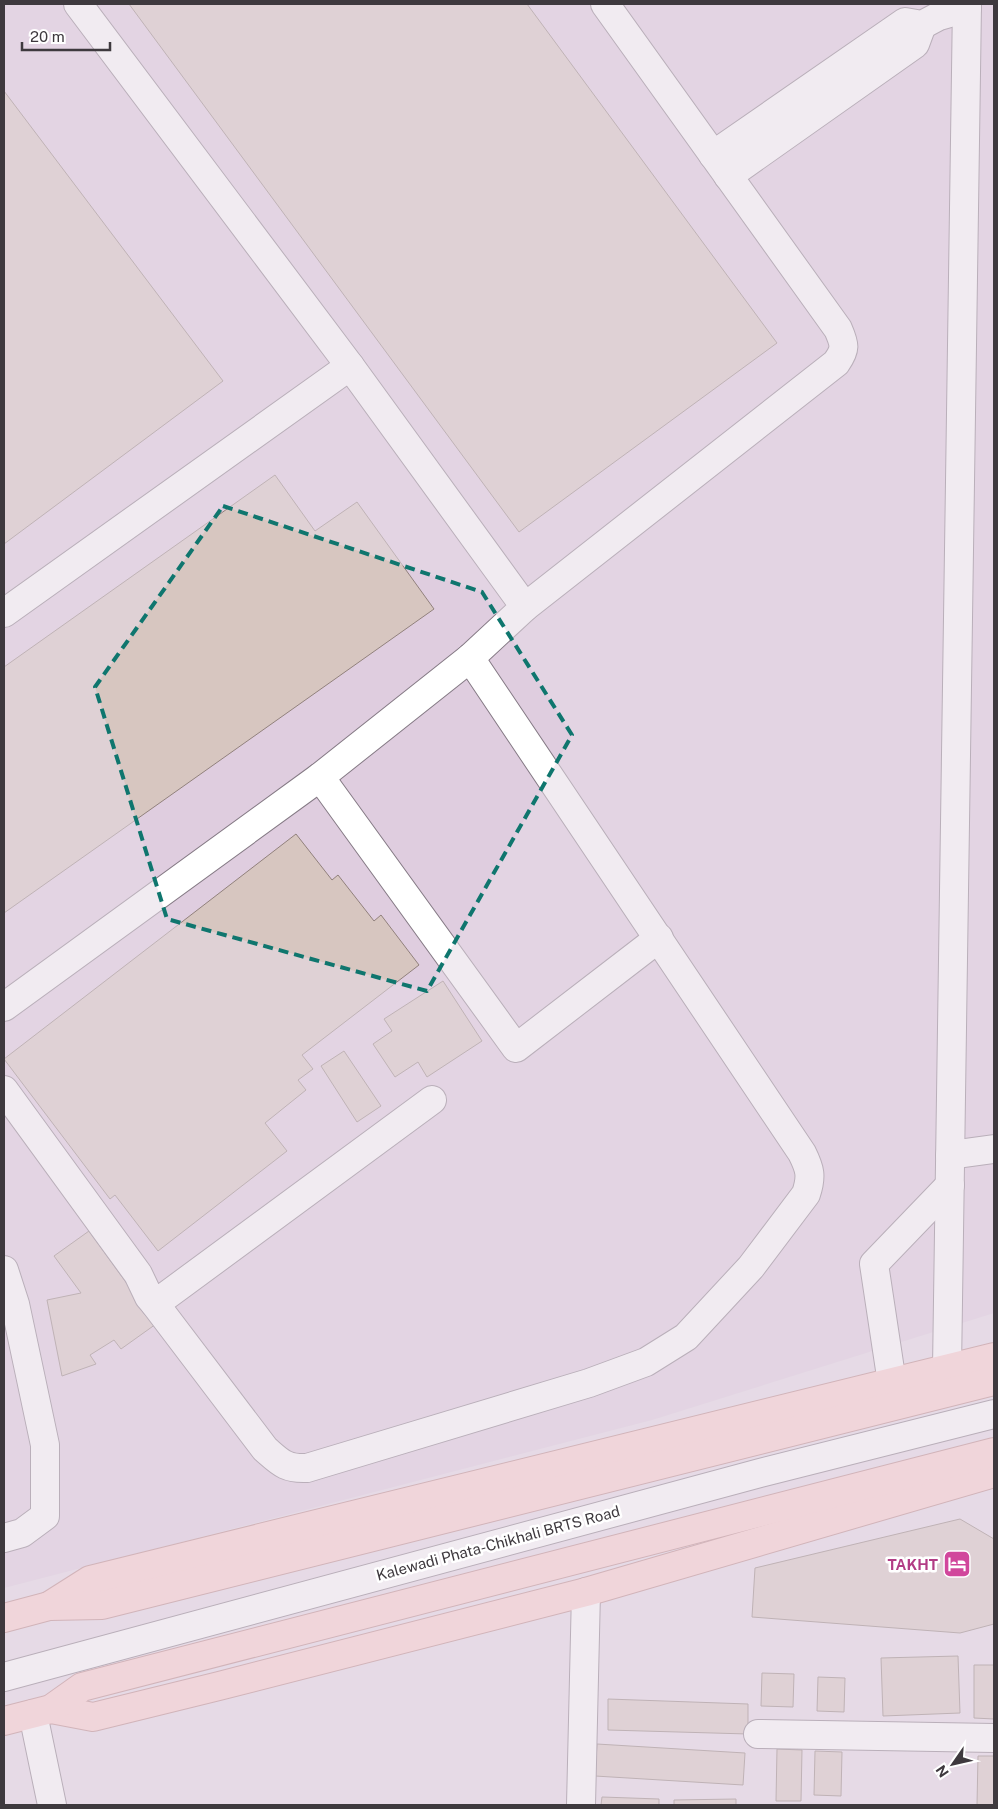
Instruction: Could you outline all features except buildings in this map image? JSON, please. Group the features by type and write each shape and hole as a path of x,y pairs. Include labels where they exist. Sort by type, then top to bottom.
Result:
{"main road":[{"path":"49,1606 90,1580 994,1356"},
{"path":"4,1618 49,1606 102,1605 994,1381"},
{"path":"4,1721 42,1712 82,1687 994,1452"},
{"path":"42,1712 93,1717 586,1592 994,1473"}],"street":[{"path":"78,4 350,366 525,607"},
{"path":"4,1007 320,777 470,658 525,607 836,362 844,352 843,341 838,330 605,4"},
{"path":"721,165 905,22 922,25 939,16 967,6 947,1369"},
{"path":"4,613 350,366"},
{"path":"4,1090 138,1274 149,1297 265,1449 280,1462 293,1469 307,1468 589,1384 646,1362 686,1337 752,1267 806,1194 810,1181 810,1168 802,1152 470,658"},
{"path":"320,777 516,1048 658,938"},
{"path":"155,1304 432,1100"},
{"path":"950,1155 994,1149"},
{"path":"892,1382 874,1264 950,1185"},
{"path":"4,1270 16,1304 45,1445 45,1516 22,1533 4,1538"},
{"name":"Kalewadi Phata-Chikhali BRTS Road","path":"4,1677 760,1473 994,1414"},
{"path":"581,1805 586,1592"},
{"path":"42,1712 52,1805"},
{"path":"758,1734 994,1738"}],"highlighted area":[{"path":"223,506 482,592 572,735 427,991 167,919 95,687"}],"shaded area":[{"path":"4,4 994,4 994,1313 652,1420 4,1588"}],"place":[{"name":"TAKHT","path":"957,1564"}]}
